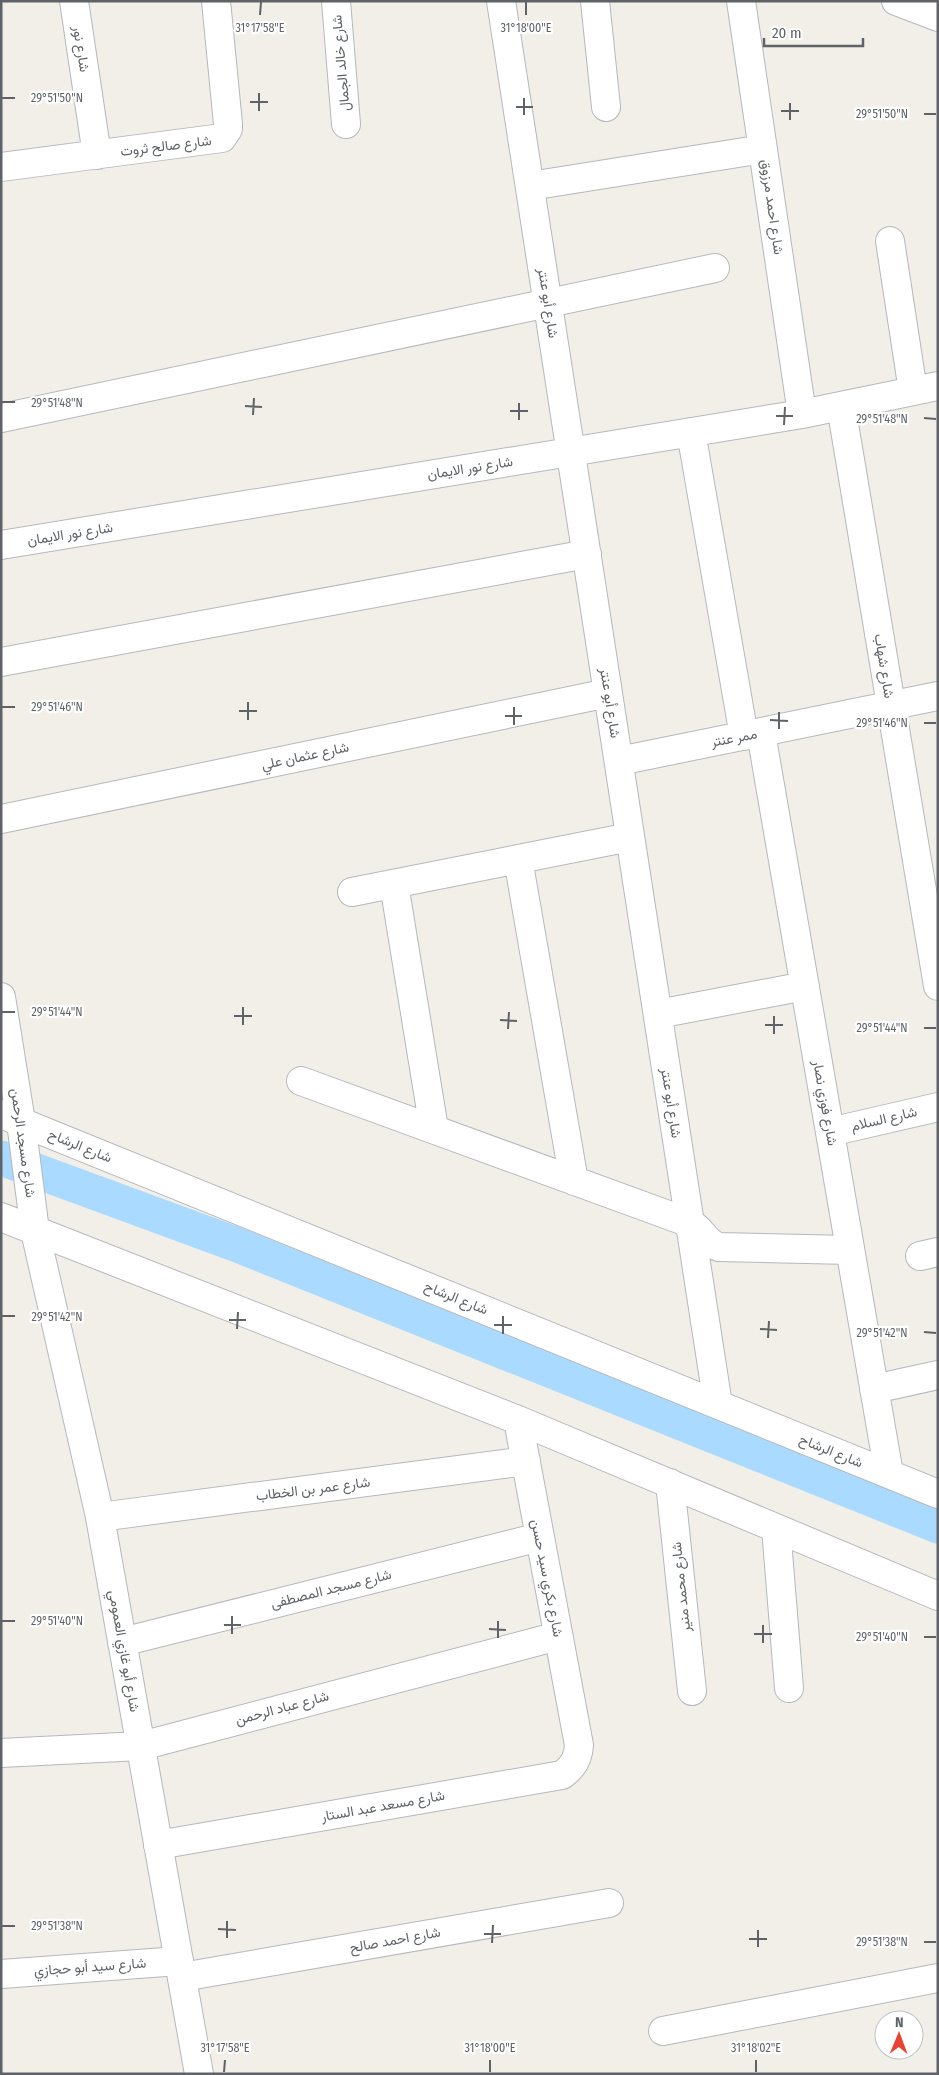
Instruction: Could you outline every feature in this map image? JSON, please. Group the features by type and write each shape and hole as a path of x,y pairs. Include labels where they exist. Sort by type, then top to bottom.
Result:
{"street":[{"name":"شارع نور","path":"74,1 97,155"},
{"name":"شارع صالح ثروت","path":"1,167 211,141 222,138 228,124 216,1"},
{"name":"شارع خالد الجمال","path":"336,1 346,124"},
{"name":"شارع أبو عنتر","path":"501,1 718,1405"},
{"path":"595,1 606,107"},
{"name":"شارع احمد مرزوق","path":"742,1 802,414"},
{"path":"896,1 938,17"},
{"path":"530,186 763,149"},
{"path":"890,241 925,388"},
{"path":"1,418 715,268"},
{"name":"شارع نور الايمان","path":"1,545 802,414 925,388"},
{"name":"شارع شهاب","path":"841,406 938,986"},
{"name":"شارع فوزي نصار","path":"691,432 805,986 889,1474"},
{"path":"1,662 587,554"},
{"name":"شارع عثمان علي","path":"1,819 608,693"},
{"name":"ممر عنتر","path":"618,761 938,696"},
{"path":"352,892 630,837"},
{"path":"518,860 574,1181"},
{"path":"394,884 434,1130"},
{"path":"658,1014 805,986"},
{"name":"شارع مسجد الرحمن","path":"1,997 11,1118 35,1231"},
{"path":"301,1080 690,1223 698,1227 708,1242 726,1249 850,1250"},
{"name":"شارع السلام","path":"830,1132 938,1107"},
{"name":"شارع الرشاح","path":"11,1118 938,1494"},
{"path":"1,1217 518,1420 938,1596"},
{"name":"شارع أبو غازي العمومي","path":"35,1231 100,1517 199,2074"},
{"path":"874,1389 938,1375"},
{"name":"شارع بكري سيد حسن","path":"518,1420 577,1736"},
{"name":"شارع عمر بن الخطاب","path":"100,1517 526,1461"},
{"name":"شارع محمد منير","path":"670,1483 692,1691"},
{"path":"776,1528 789,1688"},
{"name":"شارع مسجد المصطفى","path":"122,1642 540,1536"},
{"name":"شارع عباد الرحمن","path":"1,1753 141,1746 558,1636"},
{"name":"شارع مسعد عبد الستار","path":"158,1845 562,1776 575,1763 578,1754 577,1736"},
{"name":"شارع احمد صالح","path":"180,1969 609,1903"},
{"name":"شارع سيد أبو حجازي","path":"1,1974 180,1969"},
{"path":"663,2031 938,1978"}],"waterway":[{"path":"1,1158 235,1244 938,1526"}]}
